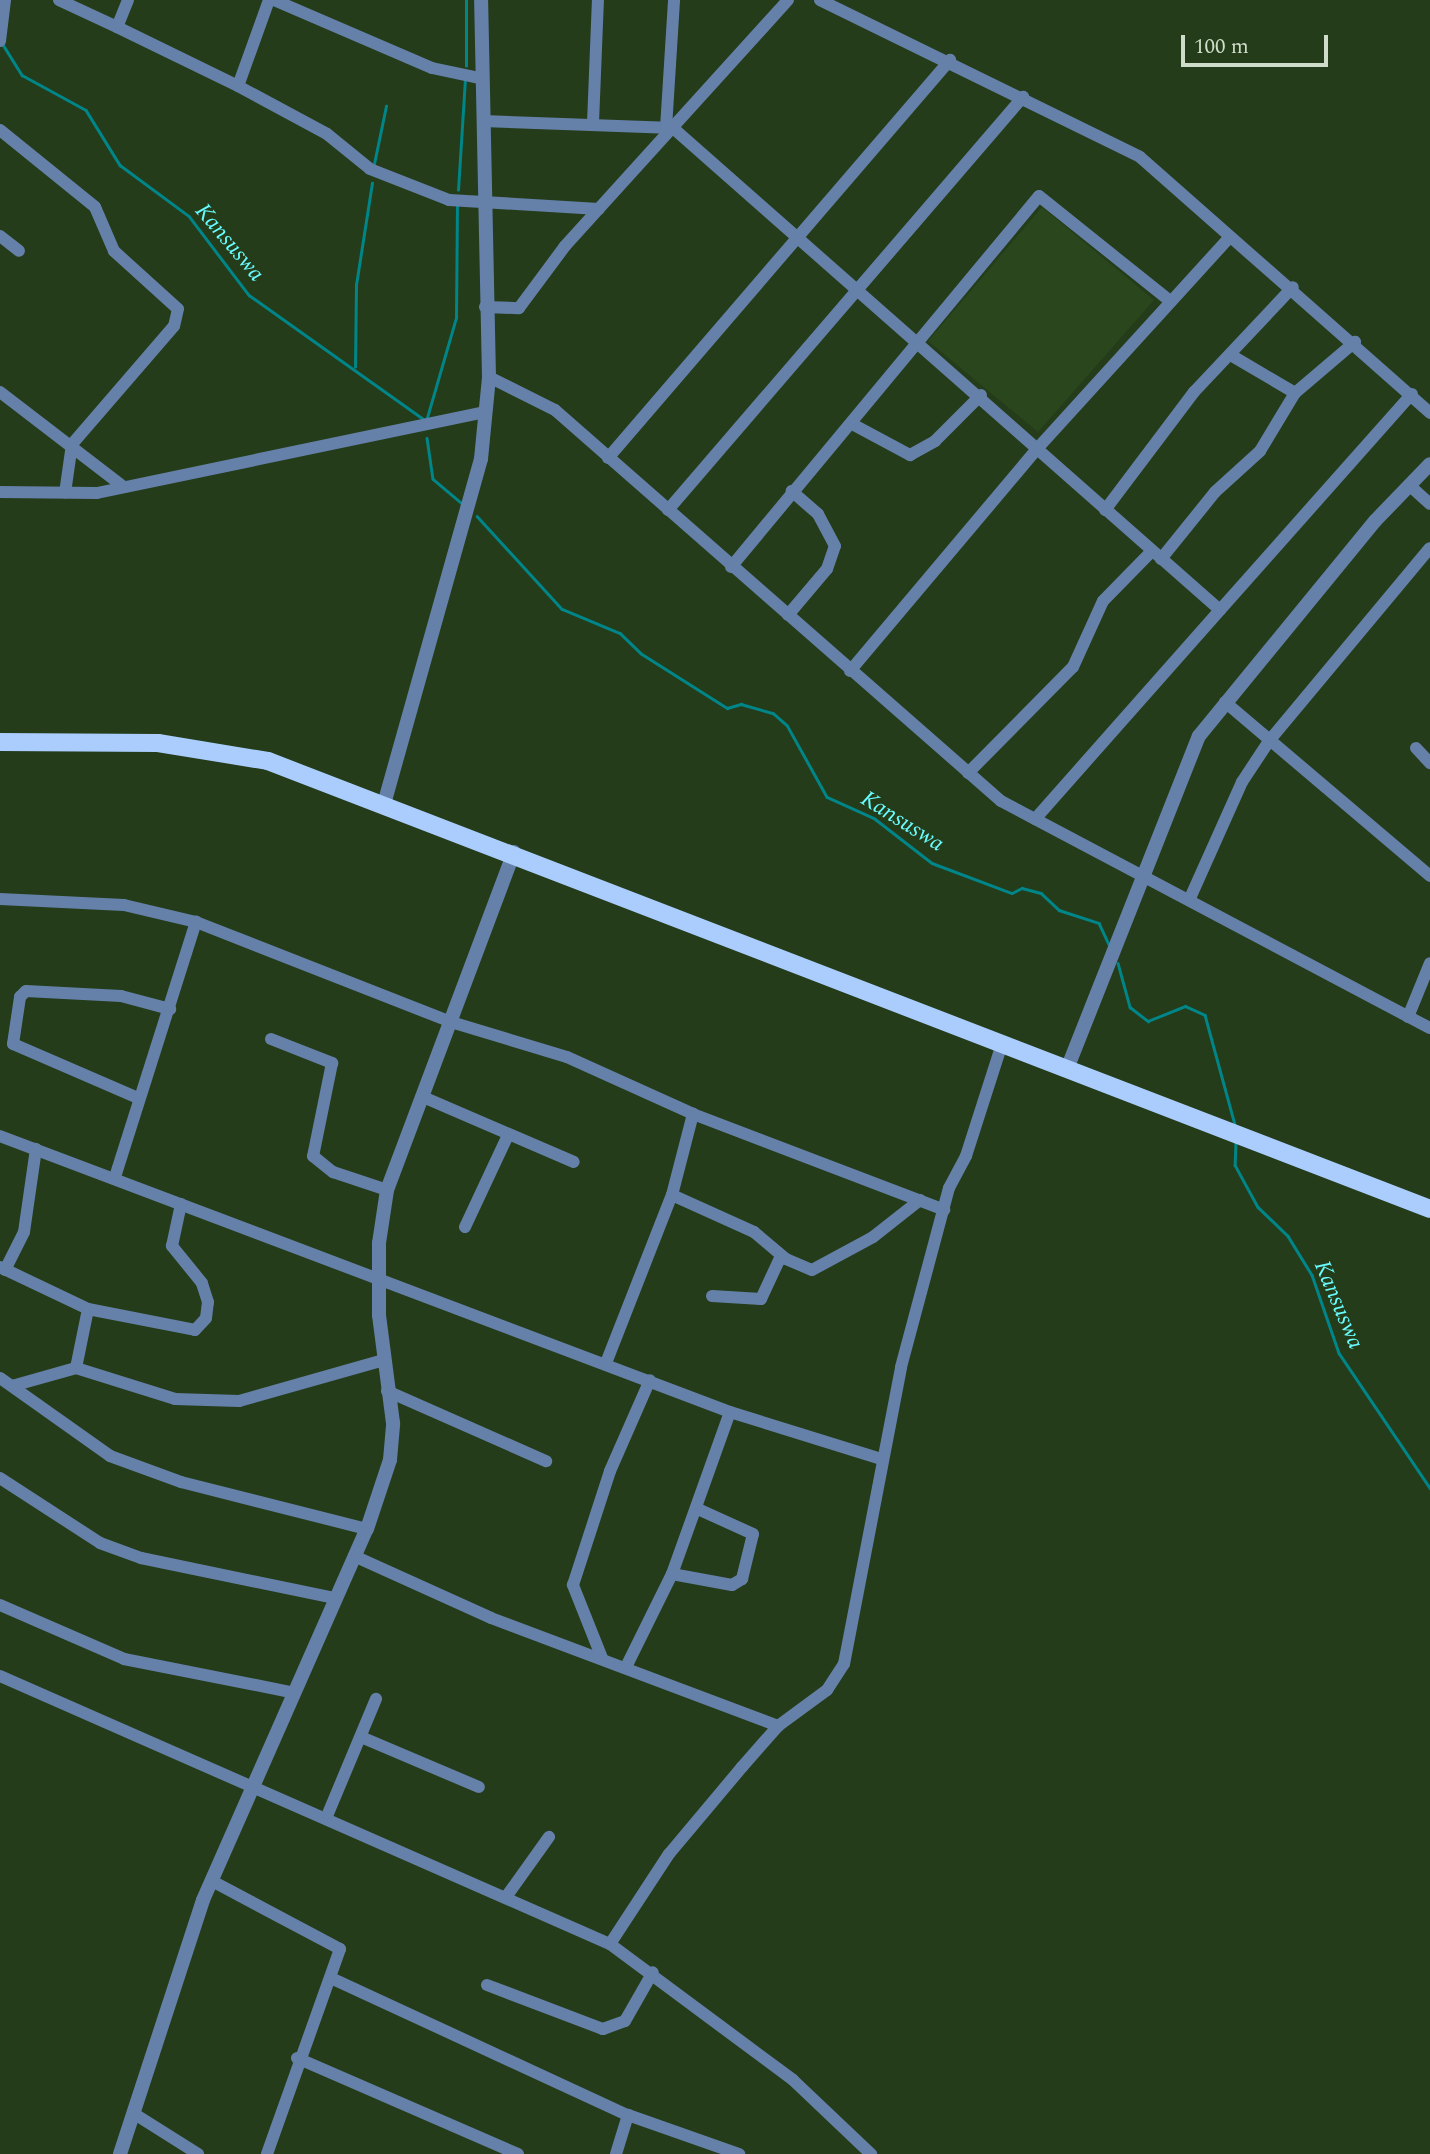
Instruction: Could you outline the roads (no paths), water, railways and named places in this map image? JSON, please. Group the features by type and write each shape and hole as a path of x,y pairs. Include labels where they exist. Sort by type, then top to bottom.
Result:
{"main road":[{"path":"0,742 158,743 215,750 268,761 514,852 1430,1209"}],"street":[{"path":"0,41 5,0"},
{"path":"59,0 237,86 327,134 390,181 449,200 599,209"},
{"path":"117,27 128,0"},
{"path":"237,86 272,0 432,68 480,78"},
{"path":"384,804 474,487 486,412 489,377 480,78 481,0"},
{"path":"593,123 598,0"},
{"path":"669,128 674,0"},
{"path":"485,307 517,310 669,128 788,0"},
{"path":"820,0 950,60 1140,157 1230,237 1293,287 1430,412"},
{"path":"608,458 950,60"},
{"path":"668,510 860,290 1023,97"},
{"path":"482,121 593,123 669,128 981,395 1036,450 1220,610"},
{"path":"0,130 96,206 114,251 178,309 174,326 72,444 65,493"},
{"path":"731,567 792,491 854,425 1039,196 1170,301"},
{"path":"0,236 19,251"},
{"path":"850,671 1036,450 1230,237"},
{"path":"1105,510 1194,392 1234,357 1293,287"},
{"path":"968,773 1073,667 1103,601 1156,555 1215,492 1260,451 1295,393 1355,342"},
{"path":"1234,357 1295,393"},
{"path":"489,377 542,400 968,773 1035,819 1191,897 1430,1028"},
{"path":"0,392 72,444 124,488"},
{"path":"1035,819 1412,394"},
{"path":"854,425 909,455 935,441 981,395"},
{"path":"0,492 65,493 124,488 486,412"},
{"path":"1067,1069 1189,754 1225,702 1409,485 1430,464"},
{"path":"1409,485 1430,504"},
{"path":"788,615 827,569 835,546 818,514 792,491"},
{"path":"1191,897 1242,782 1269,741 1430,548"},
{"path":"1225,702 1430,876"},
{"path":"1416,748 1430,763"},
{"path":"120,2154 212,1881 290,1692 367,1529 392,1447 379,1279 387,1190 514,852"},
{"path":"0,899 124,905 196,922 451,1022 567,1057 693,1114 944,1210"},
{"path":"115,1177 196,922"},
{"path":"1408,1017 1430,963"},
{"path":"138,1098 13,1044 20,997 26,991 121,996 170,1009"},
{"path":"271,1039 332,1063 311,1147 319,1163 387,1190"},
{"path":"610,1944 669,1854 778,1726 827,1690 844,1664 878,1458 944,1210 1002,1044"},
{"path":"423,1097 574,1162"},
{"path":"606,1363 672,1195 693,1114"},
{"path":"465,1227 508,1135"},
{"path":"0,1136 115,1177 730,1412 878,1458"},
{"path":"36,1149 24,1232 2,1268 88,1309 185,1330 202,1325 206,1292 172,1246 181,1204"},
{"path":"672,1195 754,1232 781,1255 819,1269 920,1200"},
{"path":"712,1296 761,1299 781,1255"},
{"path":"76,1368 88,1309"},
{"path":"12,1385 76,1368 206,1403 278,1393 384,1360"},
{"path":"0,1378 80,1439 150,1472 367,1529"},
{"path":"602,1658 573,1585 600,1497 650,1380"},
{"path":"387,1391 546,1461"},
{"path":"626,1667 673,1574 730,1412"},
{"path":"0,1478 60,1520 131,1554 334,1598"},
{"path":"673,1574 732,1584 742,1579 753,1534 698,1509"},
{"path":"354,1556 492,1618 778,1726"},
{"path":"0,1605 124,1659 290,1692"},
{"path":"0,1676 327,1816 610,1944 653,1972 793,2080 871,2154"},
{"path":"327,1816 376,1699"},
{"path":"361,1737 479,1787"},
{"path":"506,1897 549,1837"},
{"path":"212,1881 335,1942 341,1957 297,2058 267,2154"},
{"path":"487,1985 603,2029 625,2021 653,1972"},
{"path":"332,1979 628,2115 738,2154"},
{"path":"297,2058 519,2154"},
{"path":"133,2113 198,2154"},
{"path":"616,2154 628,2115"}],"waterway":[{"path":"466,0 466,66"},
{"name":"Kansuswa","path":"2,43 22,75 86,110 120,165 189,216 249,295 426,421 456,318 457,205"},
{"path":"458,190 465,80"},
{"path":"374,164 386,106"},
{"path":"355,367 356,285 372,183"},
{"name":"Kansuswa","path":"427,438 433,479 463,504"},
{"name":"Kansuswa","path":"477,516 562,609 620,633 642,654 727,708 741,704 773,713 787,725 827,797 874,818 932,863 1012,893 1022,888 1041,893 1059,910 1099,923 1109,944"},
{"name":"Kansuswa","path":"1118,963 1130,1007 1148,1021 1185,1006 1205,1015 1236,1128"},
{"name":"Kansuswa","path":"1236,1141 1235,1165 1258,1207 1288,1236 1312,1275 1339,1353 1430,1488"}]}
